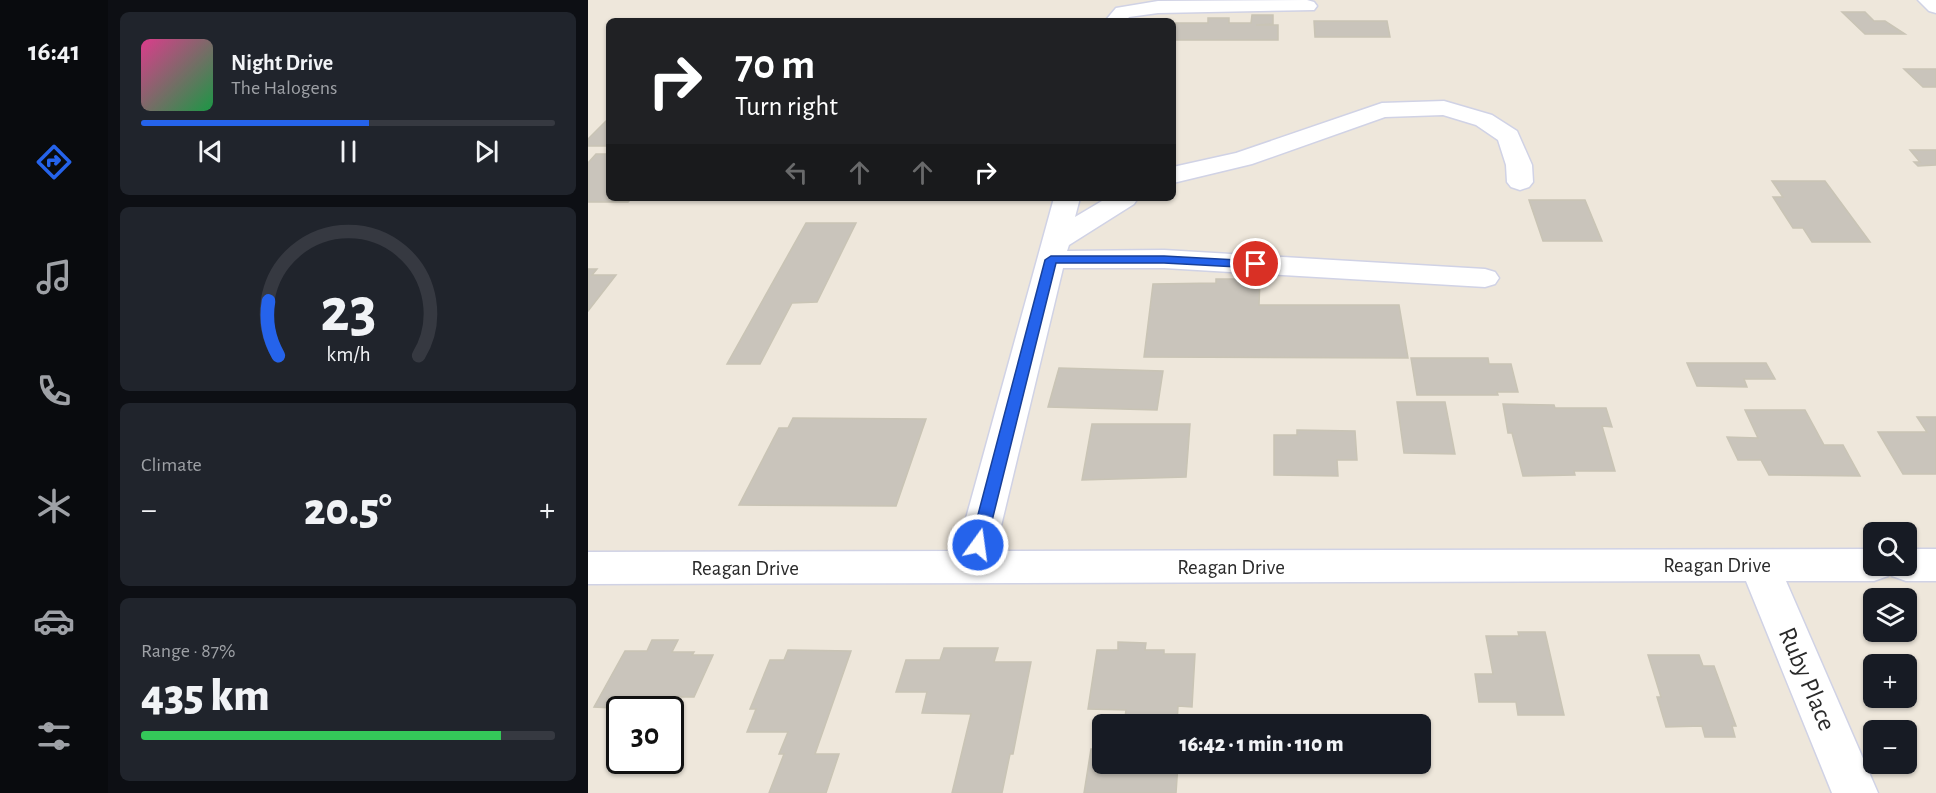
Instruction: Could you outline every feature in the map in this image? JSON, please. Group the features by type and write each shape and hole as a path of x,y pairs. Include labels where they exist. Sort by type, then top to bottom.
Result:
{"street":[{"path":"1928,0 1936,7"},
{"path":"1119,16 1158,7 1307,6"},
{"path":"1176,174 1243,159 1382,110 1444,108 1484,120 1509,136 1519,165 1520,182"},
{"path":"972,567 1066,201"},
{"path":"1054,250 1121,201"},
{"path":"1054,250 1164,259 1485,278"},
{"name":"Ruby Place","path":"1759,565 1855,793"},
{"name":"Reagan Drive","path":"588,568 1863,565"},
{"path":"1917,565 1936,565"}],"building":[{"path":"1842,12 1865,12 1874,21 1885,21 1905,34 1865,34"},
{"path":"1252,15 1273,15 1273,24 1256,25 1278,25 1278,40 1176,40 1176,23 1208,23 1208,18 1229,18 1229,23 1251,23"},
{"path":"1314,21 1387,21 1390,37 1315,37"},
{"path":"1904,69 1936,69 1936,87 1923,87"},
{"path":"606,121 606,146 588,146 588,139"},
{"path":"1910,150 1936,150 1936,165 1918,166 1914,162 1920,162"},
{"path":"596,154 606,154 606,201 629,201 588,202 588,163"},
{"path":"1772,181 1825,181 1870,242 1812,242 1803,228 1793,228 1773,197 1783,197"},
{"path":"1529,200 1585,200 1602,241 1543,241"},
{"path":"806,223 856,223 817,302 792,303 760,364 727,364"},
{"path":"588,269 597,269 592,275 616,275 588,311"},
{"path":"1216,279 1260,279 1259,305 1399,305 1408,358 1144,357 1153,284 1216,283"},
{"path":"1411,358 1488,358 1489,364 1511,364 1518,392 1497,392 1498,395 1417,395"},
{"path":"1687,363 1766,363 1775,379 1744,379 1747,387 1697,386"},
{"path":"1059,368 1163,371 1157,410 1048,407"},
{"path":"1397,402 1445,402 1455,454 1404,453"},
{"path":"1503,404 1554,405 1555,408 1606,408 1612,427 1602,426 1615,471 1574,471 1575,475 1523,476 1512,433 1508,433"},
{"path":"1745,410 1805,410 1824,445 1843,445 1860,476 1769,475 1761,460 1738,460 1727,437 1758,438"},
{"path":"1917,417 1936,417 1936,474 1903,474 1878,432 1927,432"},
{"path":"793,418 926,419 896,506 739,505 779,428 788,428"},
{"path":"1092,424 1190,424 1186,477 1082,480"},
{"path":"1297,430 1355,431 1357,460 1337,460 1338,476 1274,475 1274,435 1297,435"},
{"path":"1518,632 1545,632 1564,715 1518,715 1516,702 1479,702 1475,674 1493,674 1486,636 1519,636"},
{"path":"652,640 678,640 672,652 713,655 694,697 606,696 606,708 594,707 625,651 647,651"},
{"path":"1118,642 1146,643 1145,650 1164,650 1164,654 1195,654 1192,707 1178,706 1178,714 1125,714 1126,710 1088,709 1097,650 1118,650"},
{"path":"944,648 998,648 994,662 1031,662 1013,754 1010,754 1002,793 952,793 971,714 922,713 927,692 896,692 906,660 940,660"},
{"path":"788,650 851,651 815,754 839,754 826,793 769,793 784,754 779,754 788,732 747,732 756,709 750,709 770,660 784,660"},
{"path":"1648,655 1699,655 1703,666 1714,666 1736,726 1732,726 1735,737 1705,737 1702,726 1666,727 1657,697 1661,697"},
{"path":"1091,749 1092,774 1177,774 1176,793 1084,793"}],"route":[{"path":"978,545 1051,260 1164,259 1256,264"}]}
